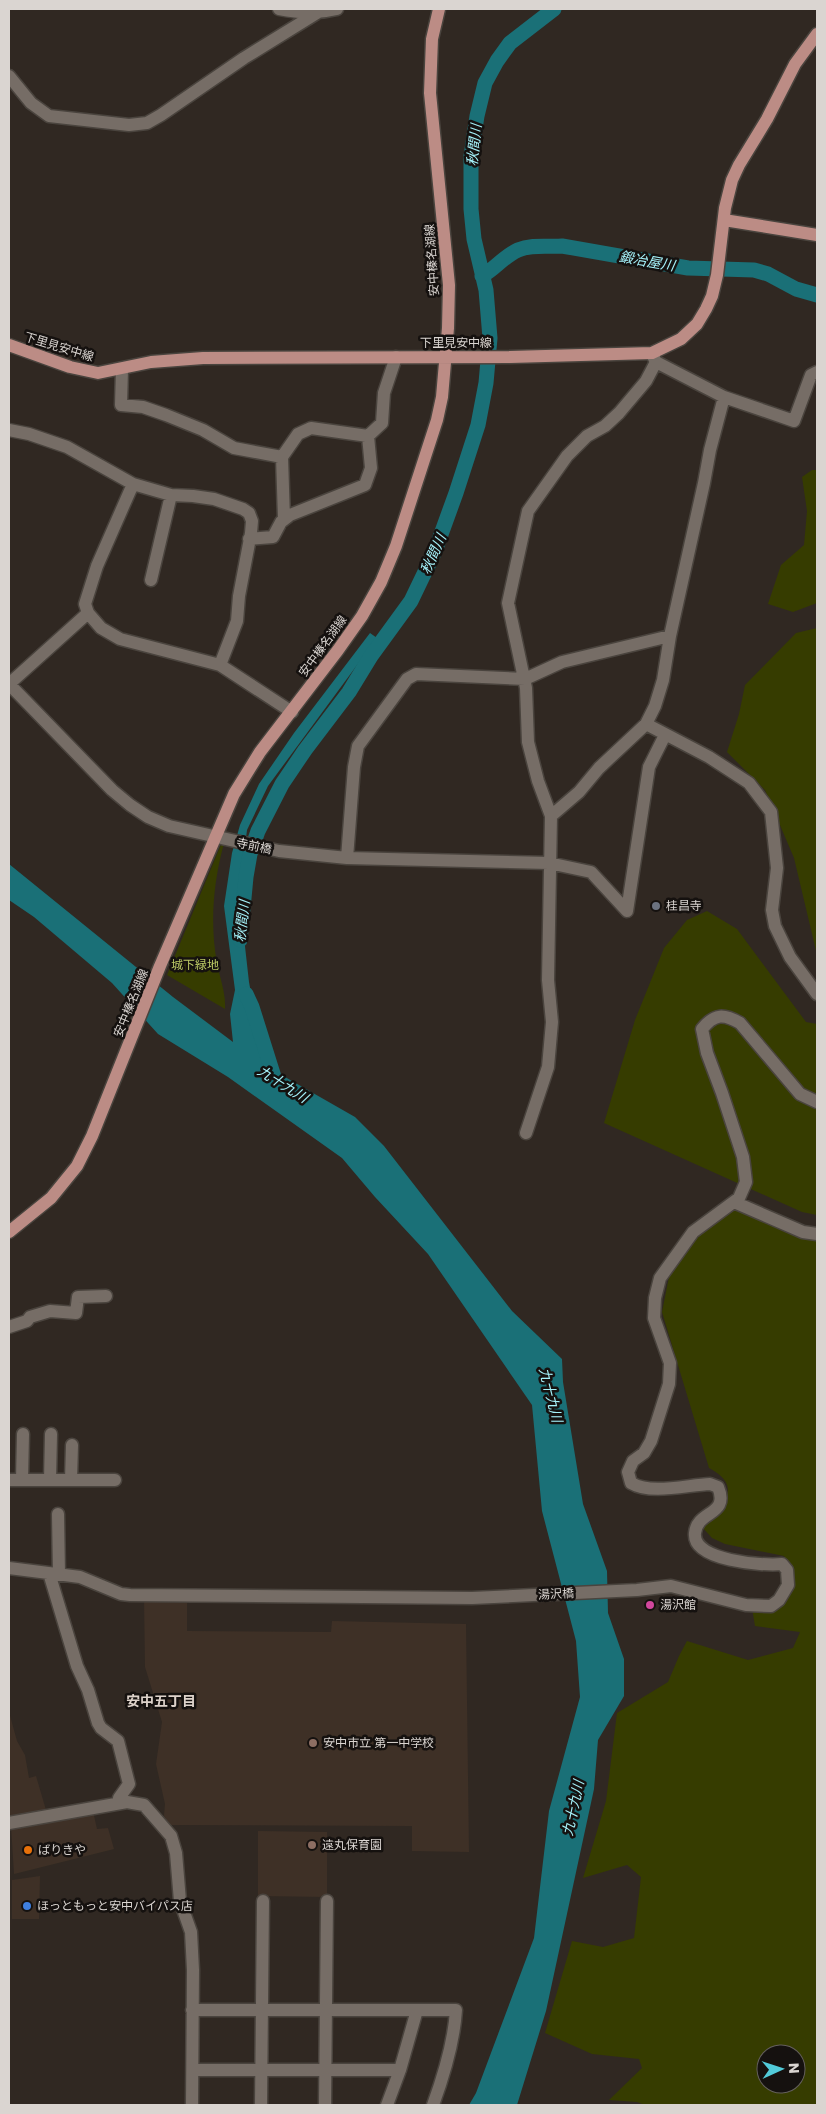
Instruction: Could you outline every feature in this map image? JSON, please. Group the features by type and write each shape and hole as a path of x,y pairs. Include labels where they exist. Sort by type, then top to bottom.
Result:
{"main road":[{"name":"安中榛名湖線","path":"9,1232 51,1198 77,1166 88,1144 214,838 244,776 362,616 381,582 396,546 430,443 442,397 448,328 449,285 430,93 432,39 439,9"},
{"path":"817,34 795,64 767,119 739,165 728,195 724,220 817,235"},
{"name":"下里見安中線","path":"9,345 70,367 98,373 151,362 203,358 654,358 681,339 696,324 712,296 718,270 724,220"}],"street":[{"path":"279,9 298,13 317,13 337,9"},
{"path":"9,76 31,102 49,116 117,124 147,123 244,58 317,13"},
{"path":"368,436 382,423 384,393 396,357"},
{"path":"526,1133 548,1067 552,1022 548,980 551,816 538,782 528,742 525,679 508,603 528,512 567,456 587,436 605,426 619,413 646,381 654,358 724,397 794,421 811,375 817,372"},
{"path":"122,369 121,405 143,407 166,415 203,430 234,448 282,457"},
{"path":"551,816 579,792 599,768 646,724 655,706 663,680 670,636 710,450 724,397"},
{"path":"284,519 282,457 298,434 311,428 368,436"},
{"path":"9,430 29,434 67,447 133,484 171,496 193,496 214,500 243,509 249,513 252,521 239,596 237,621 220,665"},
{"path":"249,539 273,537 284,519 290,514 365,485 371,468 368,436"},
{"path":"133,484 97,566 85,604 88,613 102,628 120,639 220,665 292,712"},
{"path":"150,580 171,496"},
{"path":"9,684 88,613"},
{"path":"348,858 354,767 358,746 406,679 416,674 525,679 562,662 670,636"},
{"name":"寺前橋","path":"9,684 112,790 148,817 169,826 279,852 348,858 549,864 591,872 627,911 649,767 664,735"},
{"path":"646,724 709,757 749,783 771,812 778,868 772,910 774,926 790,957 817,994"},
{"path":"817,1102 800,1094 740,1023 720,1016 710,1019 702,1029 703,1041 722,1092 746,1169 743,1191 734,1202 803,1232 817,1234"},
{"name":"湯沢橋","path":"9,1568 80,1577 121,1594 130,1595 474,1598 637,1590 671,1586 746,1605 771,1606 779,1600 788,1585 787,1570 782,1564 760,1564 717,1557 700,1548 696,1541 695,1532 706,1516 719,1507 722,1499 718,1487 710,1484 655,1489 644,1488 632,1483 628,1472 633,1462 644,1453 650,1442 669,1384 670,1363 654,1318 655,1298 660,1278 693,1232 734,1202"},
{"path":"9,1327 27,1322 30,1317 50,1311 76,1313 78,1297 106,1296"},
{"path":"22,1480 23,1434"},
{"path":"50,1480 51,1434"},
{"path":"71,1480 72,1445"},
{"path":"9,1480 115,1480"},
{"path":"58,1514 54,1573 77,1666 88,1690 98,1723 101,1728 114,1737 121,1748 129,1784 119,1798 120,1803"},
{"path":"9,1823 126,1802 144,1805 171,1836 176,1853 180,1901 191,1932 194,1970 192,2105"},
{"path":"261,2105 263,1901"},
{"path":"325,2105 327,1901"},
{"path":"192,2010 456,2010 455,2024 442,2079 433,2105"},
{"path":"387,2105 400,2070 417,2010"},
{"path":"193,2070 400,2070"}],"shaded area":[{"name":"安中市立 第一中学校","path":"144,1597 187,1597 187,1631 331,1632 332,1621 466,1624 469,1852 412,1851 412,1826 170,1825 164,1816 165,1804 156,1764 162,1722 145,1667"},
{"path":"9,1712 17,1741 25,1755 29,1778 36,1776 46,1810 10,1817"},
{"path":"93,1811 97,1829 108,1828 114,1849 14,1874 11,1826"},
{"path":"258,1831 327,1832 327,1897 258,1896"},
{"path":"40,1876 39,1919 12,1919 12,1880"}],"green space":[{"path":"812,470 817,470 817,603 793,612 768,604 781,565 804,545 807,511 802,477"},
{"path":"817,628 817,955 794,858 765,790 727,752 739,714 745,685 796,633"},
{"name":"城下緑地","path":"222,842 226,843 223,847 217,876 213,920 215,949 224,992 225,1009 167,975"},
{"path":"707,911 737,929 806,1022 817,1024 817,1215 802,1212 604,1123 635,1020 664,948 687,920"},
{"path":"744,1207 817,1232 817,2105 645,2105 637,2102 609,2100 642,2068 639,2059 592,2054 545,2033 572,1941 603,1947 634,1938 641,1877 627,1865 583,1878 606,1801 617,1713 668,1682 687,1641 748,1660 793,1648 800,1632 755,1626 752,1608 780,1605 790,1593 793,1576 784,1556 725,1544 712,1538 702,1527 722,1505 728,1490 726,1482 720,1475 709,1468 662,1312 669,1277 684,1248 729,1208"}],"water":[{"name":"九十九川","path":"370,633 377,638 268,786 247,830 239,893 249,982 264,1065 355,1117 384,1146 512,1311 562,1359 563,1382 583,1504 607,1571 608,1613 624,1659 624,1696 598,1740 594,1789 546,2011 517,2105 469,2105 476,2093 534,1938 549,1811 580,1697 576,1641 542,1511 532,1405 428,1254 342,1158 228,1077 158,1034 112,983 34,917 9,900 9,864 173,997 233,1042 230,1014 235,990 224,906 232,853 240,825 259,784 294,733"}],"waterway":[{"name":"秋間川","path":"240,940 246,877 250,854 258,831 282,784 349,692 371,656 411,601 435,551 456,493 478,425 486,383 490,338 486,290 474,239 471,209 471,156 477,116 485,83 497,61 510,43 554,9"},
{"name":"鍛冶屋川","path":"482,276 508,256 523,248 562,246 688,268 754,270 768,274 796,289 817,295"},
{"name":"秋間川","path":"246,994 252,1007 275,1080"}],"place":[{"name":"桂昌寺","path":"656,906"},
{"name":"湯沢館","path":"650,1605"},
{"name":"安中市立 第一中学校","path":"313,1743"},
{"name":"遠丸保育園","path":"312,1845"},
{"name":"ばりきや","path":"28,1850"},
{"name":"ほっともっと安中バイパス店","path":"27,1906"}],"district":[{"name":"安中五丁目","path":"161,1701"}]}
